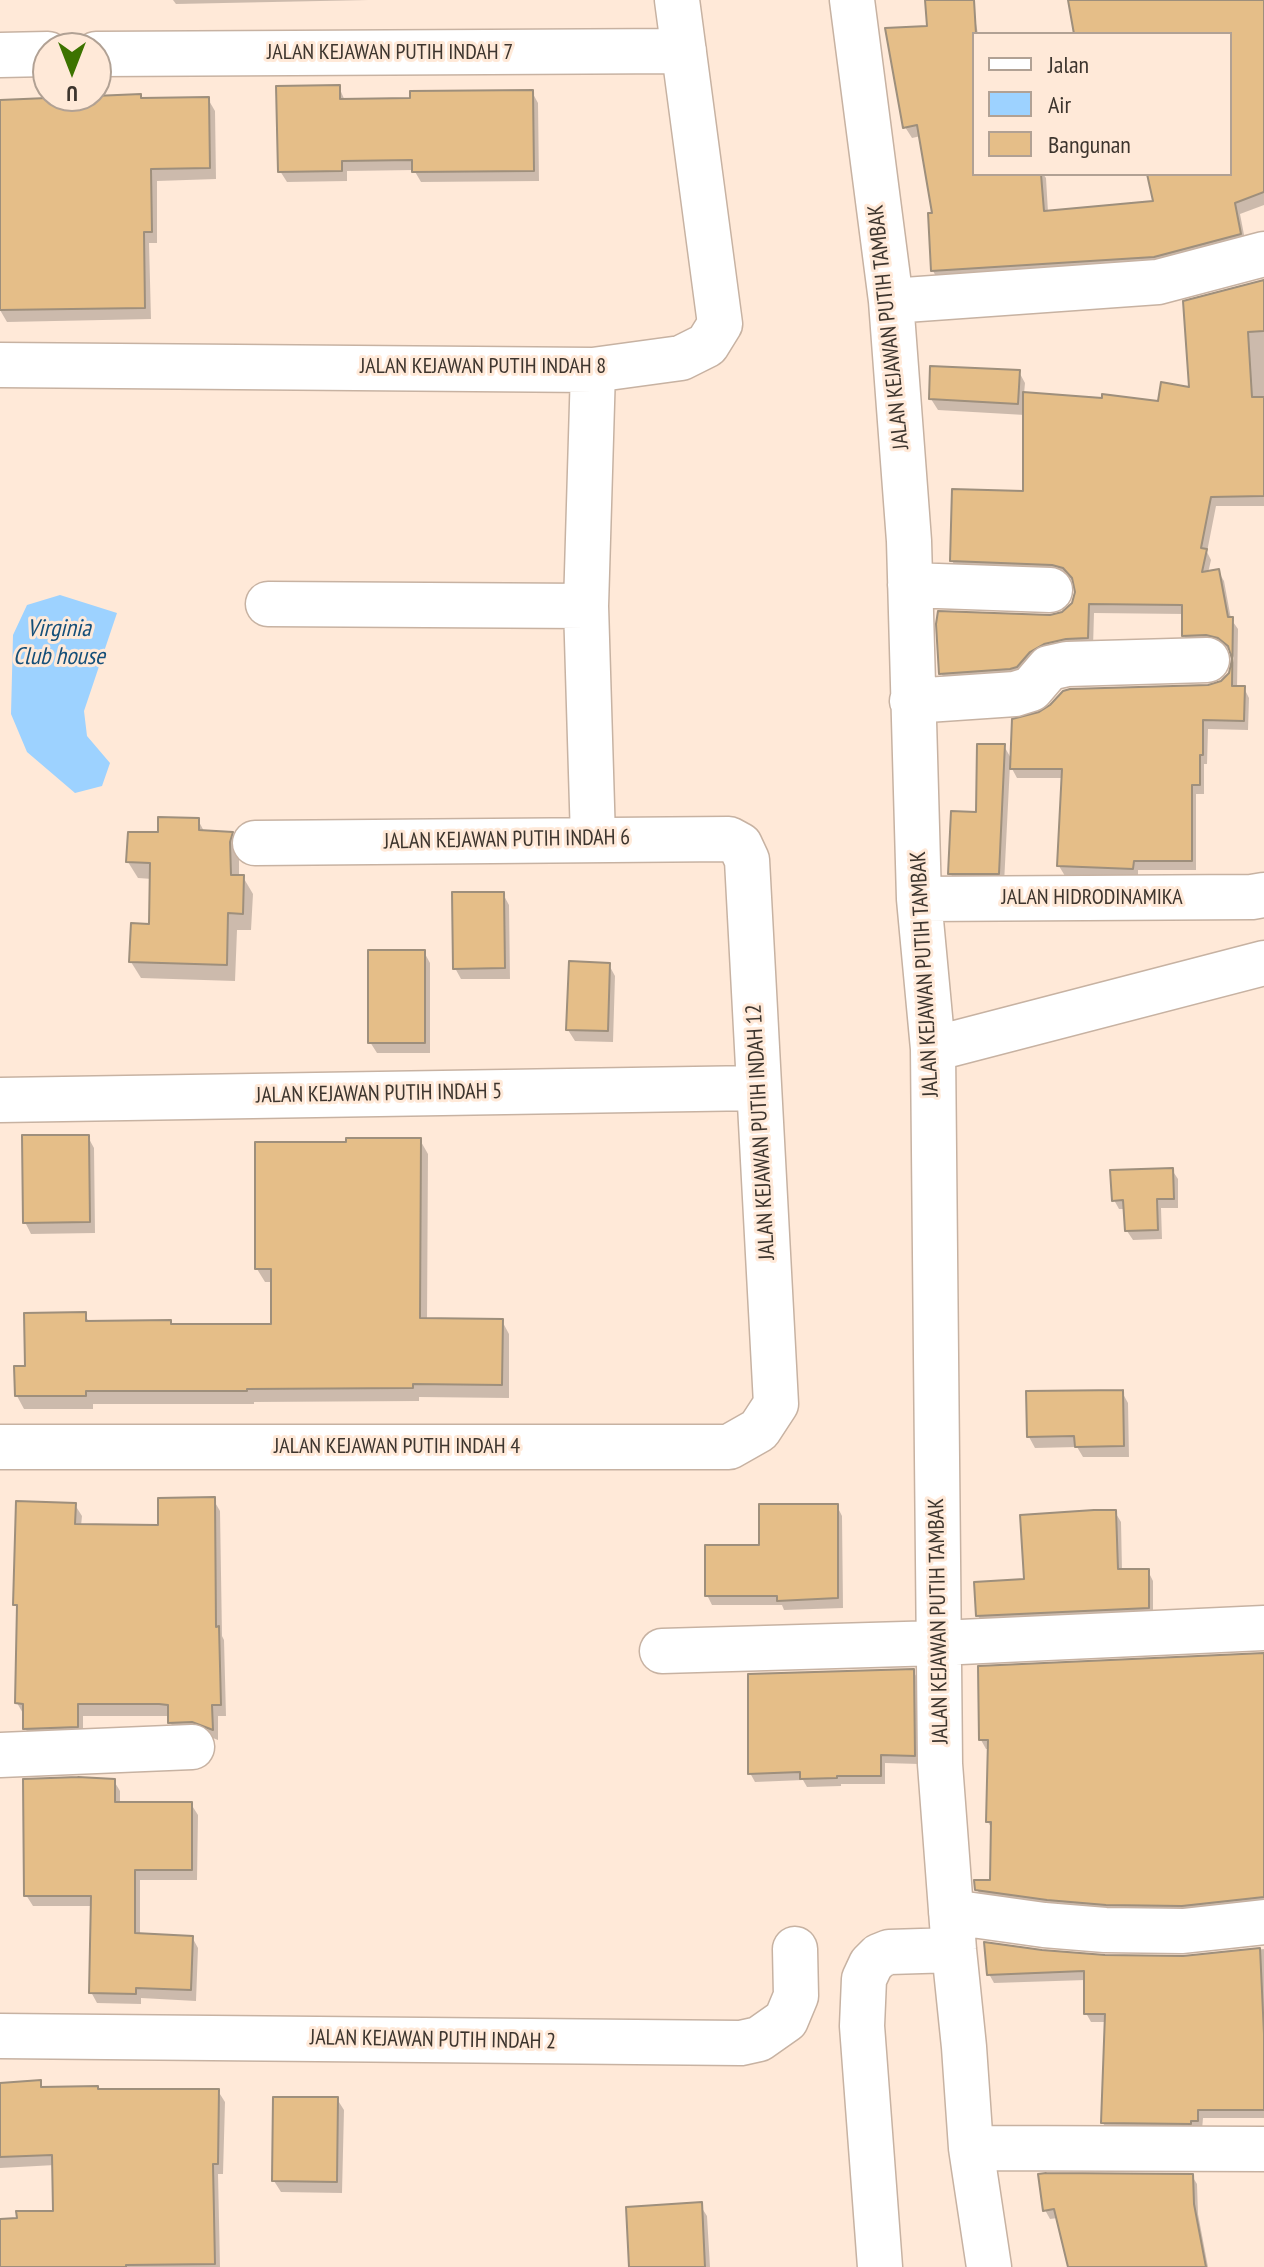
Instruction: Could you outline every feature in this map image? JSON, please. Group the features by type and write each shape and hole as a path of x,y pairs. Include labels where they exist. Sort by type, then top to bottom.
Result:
{"street":[{"name":"JALAN KEJAWAN PUTIH INDAH 8","path":"0,365 593,370 681,358 707,345 720,324 677,0"},
{"name":"JALAN KEJAWAN PUTIH TAMBAK","path":"854,0 891,301 909,541 919,899 933,1049 940,1764 971,2148 989,2267"},
{"name":"JALAN KEJAWAN PUTIH INDAH 7","path":"112,54 684,51"},
{"path":"0,55 32,54"},
{"path":"891,301 1158,282 1264,254"},
{"path":"593,370 586,606 593,839"},
{"path":"910,585 1050,590"},
{"path":"268,604 586,606"},
{"path":"912,701 1015,694 1031,689 1049,668 1067,664 1207,660"},
{"name":"JALAN KEJAWAN PUTIH INDAH 6","path":"255,843 729,839 740,845 747,860"},
{"name":"JALAN KEJAWAN PUTIH INDAH 12","path":"747,860 776,1404"},
{"name":"JALAN HIDRODINAMIKA","path":"919,899 1264,895"},
{"path":"933,1049 1264,963"},
{"name":"JALAN KEJAWAN PUTIH INDAH 5","path":"0,1100 758,1088"},
{"name":"JALAN KEJAWAN PUTIH INDAH 4","path":"0,1447 729,1447 759,1430 776,1404"},
{"path":"662,1651 939,1643 1264,1628"},
{"path":"0,1755 192,1747"},
{"path":"880,2267 862,2026 864,1979 879,1956 952,1931 1044,1925 1183,1931 1264,1922"},
{"name":"JALAN KEJAWAN PUTIH INDAH 2","path":"0,2036 741,2043 759,2039 786,2020 796,1996 795,1949"},
{"path":"971,2148 1264,2149"}],"water":[{"name":"Virginia Club house","path":"60,595 117,613 84,711 87,736 110,763 102,786 75,793 27,752 11,714 13,635 27,605"}],"building":[{"path":"925,0 974,0 972,176 1041,176 1044,211 1153,201 1147,176 1232,176 1232,32 1074,32 1068,0 1264,0 1264,192 1235,203 1241,234 1154,257 931,271 928,213 932,213 917,125 903,128 885,28 927,26"},
{"path":"340,85 340,99 410,98 410,91 533,90 534,171 412,172 412,160 342,161 342,171 278,172 276,86"},
{"path":"112,95 209,97 210,168 151,169 152,232 144,232 145,308 0,310 0,100 32,99 32,112 112,112"},
{"path":"1264,280 1264,331 1248,332 1252,397 1264,397 1264,496 1211,497 1201,548 1207,549 1202,572 1219,569 1228,617 1233,617 1232,686 1245,686 1244,721 1203,720 1200,785 1192,785 1192,861 1134,861 1133,869 1057,866 1062,769 1010,769 1012,719 1039,712 1063,691 1070,689 1208,685 1221,681 1229,673 1232,659 1228,646 1218,638 1182,636 1182,605 1089,604 1088,638 1044,644 1030,652 1017,667 1010,669 939,674 938,611 1050,615 1062,612 1072,603 1075,592 1072,578 1063,568 1052,565 950,561 952,489 1023,491 1023,392 1102,398 1102,394 1158,401 1161,382 1189,387 1183,301"},
{"path":"930,366 1020,370 1018,404 929,399"},
{"path":"977,744 1005,744 999,874 948,874 951,811 976,812"},
{"path":"158,817 199,818 199,830 233,832 230,842 231,875 244,875 243,914 228,913 227,965 129,962 131,923 149,924 150,863 126,862 128,832 158,832"},
{"path":"452,892 504,892 505,968 453,969"},
{"path":"368,950 425,950 425,1043 368,1043"},
{"path":"569,961 610,963 608,1031 566,1030"},
{"path":"22,1135 89,1135 90,1222 23,1223"},
{"path":"346,1138 421,1138 420,1318 503,1319 502,1385 86,1391 86,1396 15,1396 14,1366 25,1366 24,1313 86,1312 86,1321 271,1324 271,1269 255,1269 255,1142 346,1142"},
{"path":"1173,1168 1174,1199 1157,1199 1158,1230 1125,1231 1123,1200 1112,1201 1110,1170"},
{"path":"1123,1390 1124,1446 1075,1447 1074,1436 1027,1437 1026,1391"},
{"path":"215,1497 216,1627 219,1626 221,1705 212,1705 213,1730 192,1722 168,1723 168,1705 159,1704 78,1704 78,1727 23,1729 23,1704 15,1703 17,1605 13,1605 16,1501 76,1503 75,1524 158,1525 158,1498"},
{"path":"759,1504 838,1504 838,1598 777,1601 777,1596 705,1596 705,1545 759,1545"},
{"path":"1116,1510 1118,1569 1149,1569 1149,1608 976,1616 974,1582 1024,1579 1020,1515"},
{"path":"1264,1653 1264,1897 1182,1906 1106,1905 975,1890 974,1880 990,1880 991,1822 986,1822 988,1740 979,1740 978,1666"},
{"path":"914,1669 915,1756 881,1755 881,1776 800,1779 800,1772 748,1774 748,1674"},
{"path":"23,1779 115,1779 115,1802 192,1802 192,1870 135,1870 135,1933 193,1936 191,1990 136,1988 136,1994 89,1993 91,1896 24,1896"},
{"path":"984,1942 1105,1955 1183,1956 1260,1948 1264,2110 1198,2110 1198,2121 1191,2121 1191,2124 1101,2123 1105,2014 1084,2014 1084,1971 987,1975"},
{"path":"41,2080 41,2087 219,2089 218,2164 213,2164 215,2264 0,2267 0,2219 17,2218 16,2211 53,2211 52,2155 0,2157 0,2083"},
{"path":"273,2097 338,2097 337,2182 272,2181"},
{"path":"1038,2174 1193,2174 1194,2204 1206,2267 1068,2267 1054,2209 1043,2211"},
{"path":"702,2202 705,2267 629,2267 626,2207"}]}
